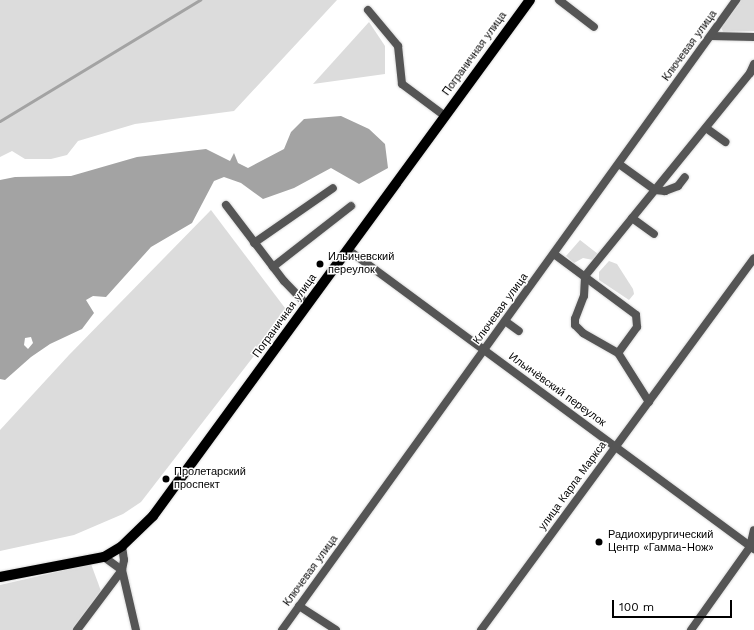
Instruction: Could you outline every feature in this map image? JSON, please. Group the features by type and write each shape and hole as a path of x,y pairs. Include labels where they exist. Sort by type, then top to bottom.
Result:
{"main road":[{"name":"Пограничная улица","path":"104,557 122,546 153,516 182,479 347,249 530,0"},
{"path":"0,577 104,557"}],"street":[{"path":"559,0 594,26"},
{"name":"Ключевая улица","path":"282,630 736,0"},
{"path":"368,10 398,46 402,84 445,116"},
{"path":"711,36 754,37"},
{"path":"649,402 618,354 582,333 575,325 574,319 584,296 585,276 750,73 754,64"},
{"path":"706,128 725,142"},
{"path":"619,164 655,190 672,190 686,178 674,167"},
{"path":"254,243 333,188"},
{"path":"226,205 273,267 307,305"},
{"path":"273,267 351,206"},
{"path":"632,218 654,234"},
{"name":"Ильичёвский переулок","path":"347,249 484,351 616,446 752,548"},
{"path":"554,254 636,315 637,327 618,354"},
{"name":"улица Карла Маркса","path":"481,630 754,259"},
{"path":"505,321 519,331"},
{"path":"691,630 752,548 754,530"},
{"path":"122,546 124,560 122,570 136,630"},
{"path":"104,557 122,570"},
{"path":"76,630 122,570"},
{"path":"299,606 336,630"}],"shaded area":[{"path":"0,0 337,0 234,111 135,124 78,141 67,155 51,159 25,159 12,151 0,157"},
{"path":"740,0 754,0 754,31 723,32 721,27"},
{"path":"369,22 385,46 385,74 313,84"},
{"path":"341,116 369,129 385,144 388,168 359,184 331,168 294,188 263,199 241,183 224,177 214,181 192,223 151,247 106,297 93,296 86,300 94,313 82,329 50,344 31,357 5,380 0,379 0,180 15,177 71,176 137,157 206,149 230,161 234,153 238,163 248,168 284,149 291,132 304,119","holes":["31,337 33,343 28,349 24,345 25,338"]},
{"path":"211,210 288,312 141,502 123,514 74,535 0,551 0,430 69,355"},
{"path":"580,240 598,254 593,260 583,258 574,263 566,256"},
{"path":"609,261 617,264 633,289 634,294 629,300 599,280 599,272"},
{"path":"91,564 101,591 73,630 0,630 0,585"}],"waterway":[{"path":"0,121 200,0"}],"place":[{"name":"Ильичевский переулок","path":"320,264"},
{"name":"Пролетарский проспект","path":"166,479"},
{"name":"Радиохирургический Центр «Гамма-Нож»","path":"599,542"}]}
